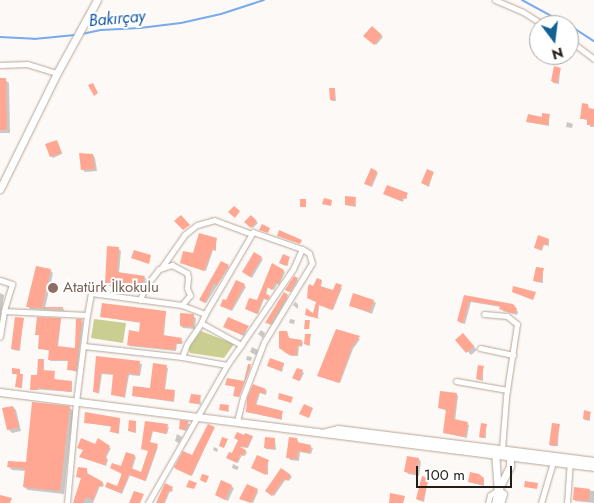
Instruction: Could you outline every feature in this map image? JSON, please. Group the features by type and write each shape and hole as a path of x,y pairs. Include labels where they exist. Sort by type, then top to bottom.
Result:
{"main road":[{"path":"0,189 58,70 97,0"},
{"path":"0,392 325,432 337,436 594,461"},
{"path":"503,452 553,462 594,467"},
{"path":"498,490 510,466 503,452"},
{"path":"495,503 503,452"},
{"path":"498,490 503,494 500,503"}],"street":[{"path":"495,0 529,16"},
{"path":"579,48 594,59"},
{"path":"0,65 27,64 58,70"},
{"path":"140,300 145,287 162,267 184,235 197,225 214,220 252,234 253,232 259,233 309,253 312,263 264,342 243,397 238,421"},
{"path":"182,357 187,344 202,323 205,314 252,234"},
{"path":"148,503 227,366 293,269 302,249"},
{"path":"162,267 172,265 187,272 187,288 190,294 182,305"},
{"path":"0,280 12,284 4,311 0,337"},
{"path":"67,503 76,402 91,293 182,305 205,314"},
{"path":"4,311 87,315"},
{"path":"484,314 507,316 517,324 507,390 503,452"},
{"path":"202,323 241,345"},
{"path":"84,346 182,357 227,366"},
{"path":"480,348 513,355"},
{"path":"456,381 507,390"},
{"path":"541,503 553,462"},
{"path":"567,503 570,464"},
{"path":"488,503 490,495 498,490"}],"green space":[{"path":"94,319 126,323 123,343 91,338"},
{"path":"201,331 234,344 224,358 190,353 188,348"}],"building":[{"path":"372,26 382,35 374,45 363,36"},
{"path":"554,66 561,68 557,83 551,81"},
{"path":"0,78 6,78 7,130 0,130"},
{"path":"93,83 98,93 94,96 88,85"},
{"path":"329,88 335,88 335,100 330,100"},
{"path":"582,103 588,104 588,108 594,109 594,125 587,125 587,119 580,119"},
{"path":"542,113 550,114 548,125 526,122 528,114 542,117"},
{"path":"57,140 62,153 50,157 45,144"},
{"path":"79,153 93,154 95,169 81,170"},
{"path":"371,168 377,171 371,186 364,184"},
{"path":"427,169 434,172 428,186 421,183"},
{"path":"387,185 408,193 405,199 403,198 401,201 383,194"},
{"path":"345,196 356,197 355,206 345,205"},
{"path":"324,198 332,200 331,206 322,204"},
{"path":"300,199 306,199 306,207 300,207"},
{"path":"234,206 240,211 235,218 228,212"},
{"path":"181,215 190,225 183,230 174,221"},
{"path":"251,215 257,221 251,228 244,222"},
{"path":"262,224 270,228 268,233 259,230"},
{"path":"279,230 302,240 300,244 277,236"},
{"path":"199,233 217,238 215,250 212,250 204,271 180,263 183,251 193,253"},
{"path":"538,235 549,239 547,245 543,244 541,250 534,248"},
{"path":"107,246 119,247 117,272 145,276 140,288 105,284"},
{"path":"134,250 151,255 149,264 131,258"},
{"path":"254,252 262,257 250,277 242,272"},
{"path":"283,254 290,257 286,266 279,263"},
{"path":"221,261 229,265 217,285 214,283 205,303 199,300"},
{"path":"272,263 284,270 280,281 277,284 275,283 272,290 267,287 265,293 270,296 267,300 263,298 257,314 245,309 249,298 257,300"},
{"path":"36,266 51,269 42,307 63,307 63,309 26,307"},
{"path":"536,267 544,268 541,282 533,281"},
{"path":"294,276 298,278 289,292 285,290"},
{"path":"317,278 322,280 320,286 333,290 336,283 342,285 332,310 319,305 317,317 320,319 305,315 306,308 313,313 316,302 307,298 308,287 309,284 313,286"},
{"path":"236,280 245,284 231,310 220,306 223,299 226,300"},
{"path":"513,286 536,292 533,300 512,292"},
{"path":"284,292 288,295 270,324 265,323"},
{"path":"353,293 374,300 370,312 349,306"},
{"path":"464,295 513,304 517,309 515,314 499,309 500,306 469,301 463,323 457,321"},
{"path":"102,303 166,311 163,335 182,338 181,344 176,343 175,350 127,345 129,330 139,332 140,322 100,317"},
{"path":"180,313 194,314 193,327 180,326"},
{"path":"15,317 24,318 19,350 11,349"},
{"path":"37,317 61,318 57,346 75,348 76,319 82,319 76,371 67,370 68,360 48,360 49,350 38,349 39,335 35,335"},
{"path":"228,317 249,326 242,335 223,327"},
{"path":"305,320 310,320 309,329 304,329"},
{"path":"336,329 360,336 352,347 339,383 317,376"},
{"path":"279,331 287,331 289,338 302,340 301,346 297,346 297,355 289,355 279,348"},
{"path":"463,333 474,346 466,353 455,340"},
{"path":"305,334 311,334 309,345 304,344"},
{"path":"96,356 140,361 139,375 128,373 124,397 111,395 113,374 101,373 98,393 93,392"},
{"path":"270,358 284,363 281,371 267,366"},
{"path":"38,359 44,359 43,370 55,371 54,379 72,381 71,392 38,388 38,390 30,390 31,375 37,375"},
{"path":"153,363 167,365 164,389 175,390 173,401 132,396 133,386 150,388"},
{"path":"248,364 251,364 239,397 233,396 235,387 225,385 227,378 244,381"},
{"path":"478,365 484,366 481,380 476,379"},
{"path":"12,368 20,369 20,374 23,374 21,388 15,387 17,374 12,374"},
{"path":"297,368 303,370 299,381 292,378"},
{"path":"253,384 266,389 264,394 259,392 255,404 283,411 281,419 246,412 247,398"},
{"path":"440,391 457,393 454,419 468,422 465,437 443,433 446,409 438,408"},
{"path":"279,393 293,397 291,403 278,399"},
{"path":"191,394 201,395 199,404 189,403"},
{"path":"32,402 70,406 60,491 23,487 25,469 7,467 8,461 26,462"},
{"path":"220,404 229,405 228,411 219,410"},
{"path":"304,404 313,408 309,418 299,414"},
{"path":"13,406 19,427 7,430 2,408"},
{"path":"584,410 591,412 589,420 583,419"},
{"path":"85,412 120,418 118,433 110,432 111,426 84,423"},
{"path":"129,420 136,421 135,432 128,431"},
{"path":"180,420 189,421 185,430 179,429"},
{"path":"145,421 168,424 166,434 152,431 150,442 158,444 145,481 129,475 121,493 105,487 107,482 117,486 122,474 110,468 112,463 121,466 126,452 135,455 131,468 141,472 148,451 141,449"},
{"path":"481,423 487,424 484,438 479,437"},
{"path":"552,423 560,424 556,446 549,445"},
{"path":"208,424 215,427 191,476 176,469 174,467 183,451 192,455"},
{"path":"237,432 253,436 247,447 238,446 246,450 243,456 240,454 237,463 226,458 229,452 232,453 238,440 234,438"},
{"path":"222,437 228,439 224,448 219,446"},
{"path":"265,437 275,438 274,449 264,448"},
{"path":"289,437 297,438 297,442 311,445 310,453 298,451 297,459 286,458"},
{"path":"81,438 95,444 98,438 110,446 105,457 107,458 105,465 79,457 83,450 77,448"},
{"path":"257,455 269,460 266,475 251,468"},
{"path":"407,456 419,458 417,474 404,472"},
{"path":"78,467 87,468 87,473 103,482 101,487 98,486 93,500 86,497 83,503 73,503 81,478 76,477"},
{"path":"281,468 291,475 287,481 284,479 272,496 265,491"},
{"path":"470,472 479,474 484,478 483,485 468,482"},
{"path":"202,474 209,476 206,483 200,480"},
{"path":"422,476 429,478 423,501 416,499"},
{"path":"189,480 197,483 194,489 186,487"},
{"path":"221,480 232,485 225,500 215,495"},
{"path":"525,481 538,483 537,489 524,487"},
{"path":"165,483 173,487 170,492 168,491 164,503 156,503"},
{"path":"247,484 258,489 251,503 239,499"},
{"path":"574,487 590,489 589,501 573,500"},
{"path":"134,491 144,494 140,503 129,503"},
{"path":"390,493 405,496 403,503 389,503"},
{"path":"0,495 12,498 10,503 0,503"}],"waterway":[{"name":"Bakırçay","path":"82,34 101,30 181,23 221,14 264,0"},
{"name":"Bakırçay","path":"522,0 550,15"},
{"name":"Bakırçay","path":"579,31 594,41"},
{"name":"Bakırçay","path":"0,37 34,39 75,35"}],"place":[{"name":"Atatürk İlkokulu","path":"53,288"}]}
